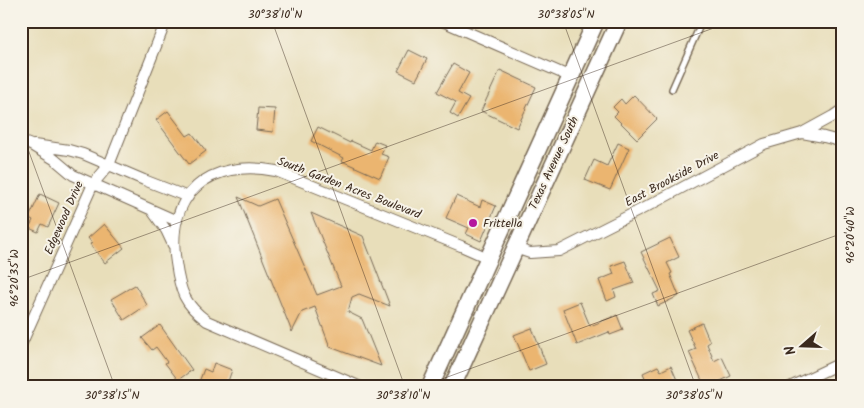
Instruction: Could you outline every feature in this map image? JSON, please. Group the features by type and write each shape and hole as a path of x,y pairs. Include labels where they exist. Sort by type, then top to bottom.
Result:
{"main road":[{"name":"Texas Avenue South","path":"430,387 596,21"},
{"name":"Texas Avenue South","path":"453,384 619,21"},
{"path":"453,384 452,363 494,270 493,263 488,258"}],"street":[{"name":"Edgewood Drive","path":"21,345 92,184 109,165 166,21"},
{"path":"442,21 571,77"},
{"path":"802,133 843,109"},
{"name":"East Brookside Drive","path":"515,248 530,253 559,251 764,144 802,133 843,142"},
{"path":"26,143 83,154 188,197"},
{"path":"26,143 54,159 73,175 176,221"},
{"name":"South Garden Acres Boulevard","path":"173,246 176,221 180,208 194,189 205,179 233,169 263,168 276,171 488,258"},
{"path":"151,210 159,218 173,246 179,285 184,298 195,312 207,322 361,387"},
{"path":"790,387 843,362"}],"lane":[{"path":"672,89 702,21"}],"building":[{"path":"409,50 427,59 416,80 398,71"},
{"path":"453,64 469,73 458,93 469,99 458,118 450,113 456,102 437,92"},
{"path":"500,70 536,87 517,128 481,111"},
{"path":"634,95 657,119 637,139 614,116 618,112 613,107 621,99 625,104"},
{"path":"258,108 275,109 273,132 256,130"},
{"path":"168,111 187,136 192,133 206,151 189,164 156,120"},
{"path":"318,127 350,143 351,141 371,150 375,141 385,145 381,154 389,157 380,178 342,161 344,158 311,141"},
{"path":"618,143 629,148 610,190 585,180 594,160 607,166"},
{"path":"40,194 59,203 48,227 42,224 38,232 29,228 33,220 29,218"},
{"name":"Frittella","path":"456,196 480,207 482,200 496,206 481,241 466,234 469,228 446,218"},
{"path":"238,197 258,206 275,199 317,295 341,286 311,213 363,236 390,306 359,294 352,297 348,312 362,319 381,366 330,347 315,307 302,312 292,332"},
{"path":"104,224 124,248 105,263 90,244 92,243 88,238"},
{"path":"670,238 679,257 667,263 679,296 658,306 653,294 660,291 641,252"},
{"path":"625,261 634,283 614,290 616,297 607,301 599,280 614,274 611,266"},
{"path":"135,285 147,305 124,320 111,299"},
{"path":"580,302 590,326 617,315 623,330 610,335 609,332 577,345 563,309"},
{"path":"702,323 710,342 707,344 714,361 722,357 731,376 708,387 705,387 689,352 696,349 687,330"},
{"path":"160,325 192,370 178,380 156,347 152,350 142,338"},
{"path":"532,328 546,364 529,371 514,335"},
{"path":"214,363 232,370 226,387 213,387 199,382 204,369 211,372"},
{"path":"658,366 661,371 671,366 680,387 649,387 643,373"}],"place":[{"name":"Frittella","path":"473,223"}]}
